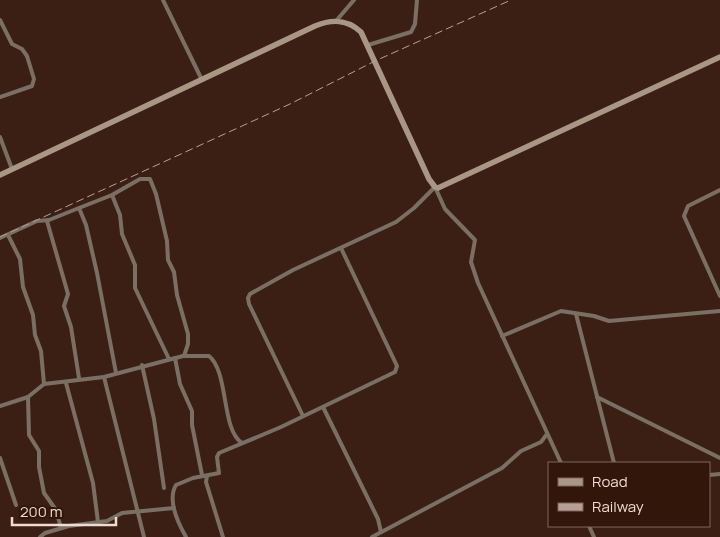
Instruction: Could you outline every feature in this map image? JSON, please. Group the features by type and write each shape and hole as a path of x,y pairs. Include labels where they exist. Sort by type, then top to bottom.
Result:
{"street":[{"path":"163,0 202,80"},
{"path":"336,21 354,0"},
{"path":"368,45 411,32 415,24 417,0"},
{"path":"0,20 12,44 22,49 27,56 34,79 32,86 0,96"},
{"path":"0,175 315,26 336,21 354,26 368,45 445,209 475,240 470,262 485,301 561,462"},
{"path":"302,416 248,304 250,294 286,274 403,218 435,187 448,185 720,57"},
{"path":"0,137 12,169"},
{"path":"0,238 39,221 47,220 112,195 140,179 150,179 156,194 167,241 168,260 174,272 175,286 188,334 188,344 183,356"},
{"path":"720,190 688,206 684,216 720,296"},
{"path":"112,195 120,216 122,234 135,266 134,288 169,359"},
{"path":"79,208 86,225 97,273 116,373"},
{"path":"47,220 68,294 64,306 71,327 79,378"},
{"path":"8,234 20,259 23,288 33,315 35,335 41,351 44,384"},
{"path":"186,537 174,508 175,486 202,476 219,473 217,458 219,453 393,375 397,369 341,248"},
{"path":"502,336 561,311 594,316 608,321 720,312"},
{"path":"576,314 598,396 598,407 614,462"},
{"path":"0,406 28,397 44,384 66,383 79,378 104,376 183,356 192,355 212,358 222,387 234,437 242,443"},
{"path":"175,358 180,384 192,411 192,425 202,476"},
{"path":"142,366 154,419 164,488"},
{"path":"104,376 144,537"},
{"path":"66,383 93,483 98,522"},
{"path":"598,396 720,458"},
{"path":"28,397 29,435 40,451 39,467 44,493 56,510 61,528"},
{"path":"324,407 380,523 381,532"},
{"path":"372,537 502,468 521,451 541,442 548,434"},
{"path":"0,458 16,505"},
{"path":"207,476 206,482 222,537"},
{"path":"40,537 45,533 61,528 112,519 122,513 174,508"}],"railway":[{"path":"0,237 290,104 375,61 511,0"}]}
